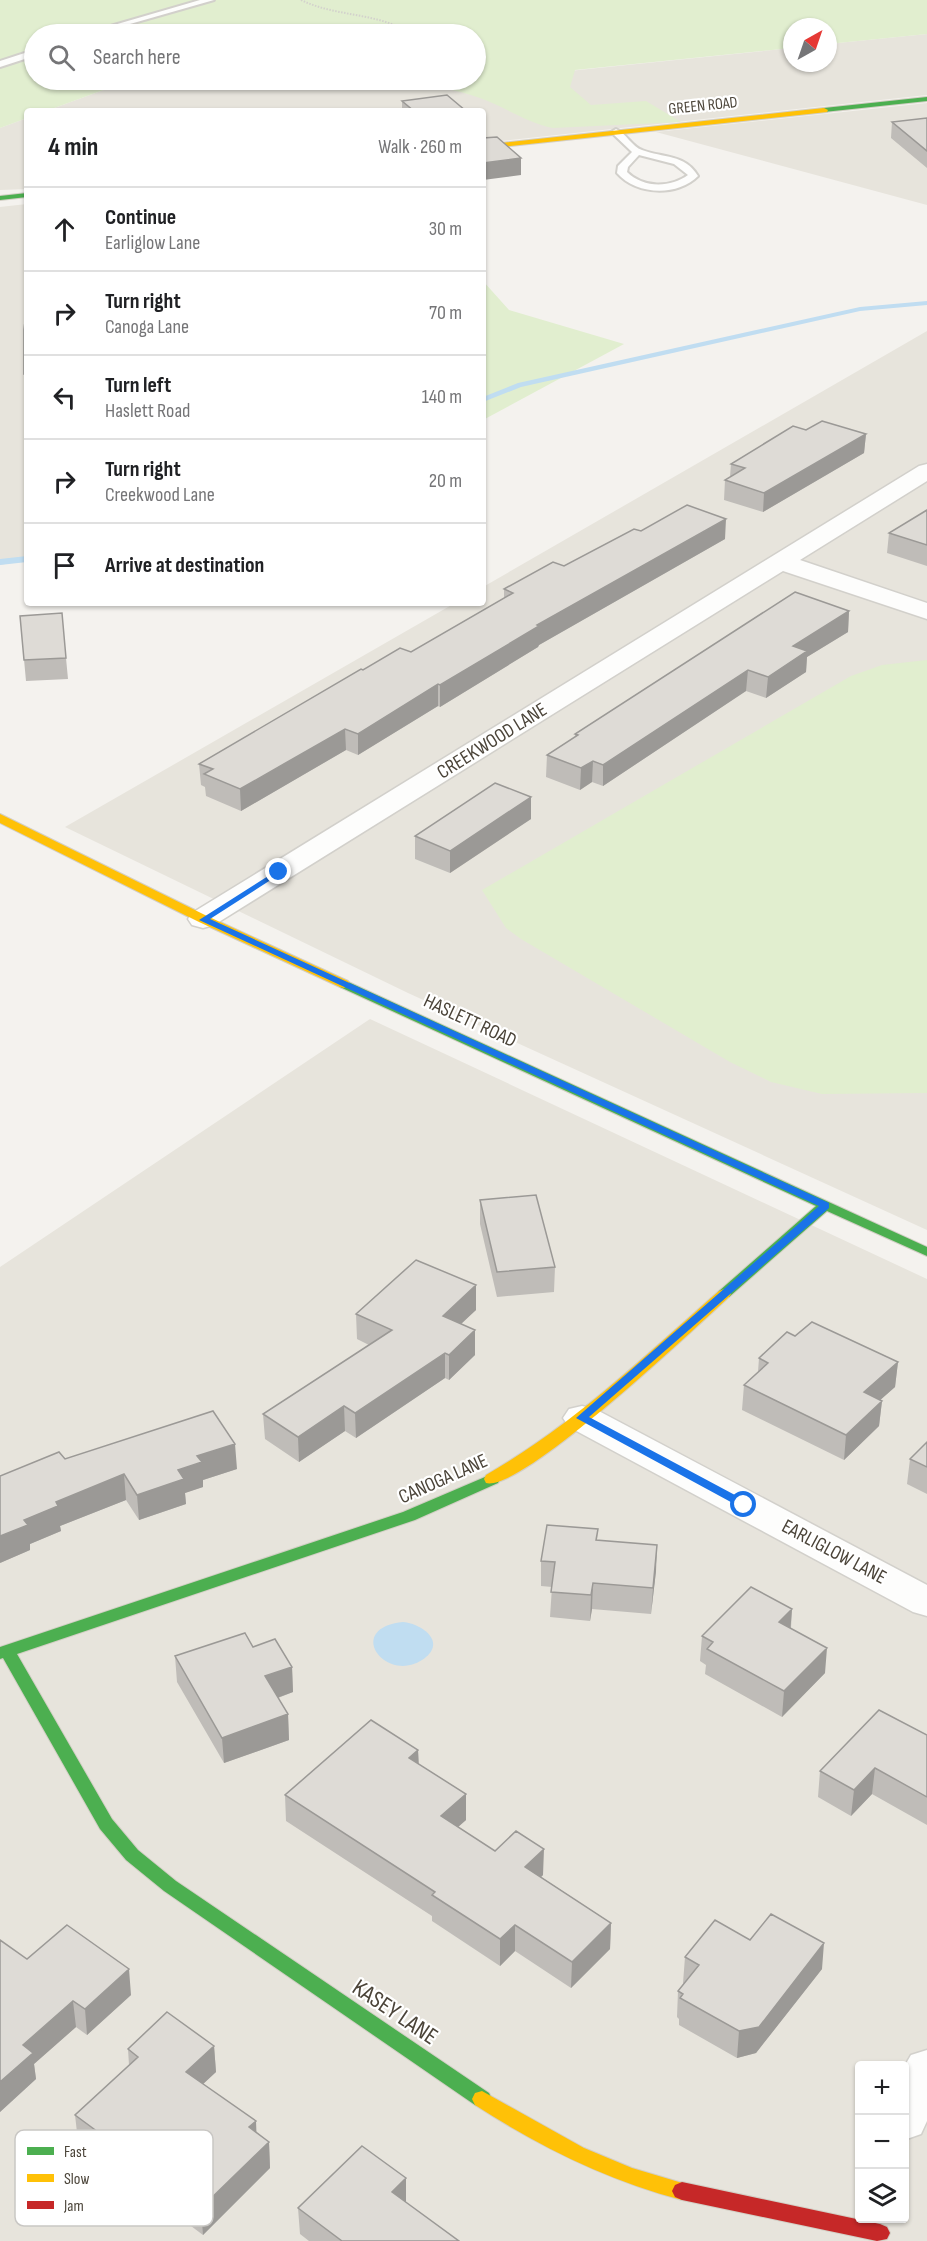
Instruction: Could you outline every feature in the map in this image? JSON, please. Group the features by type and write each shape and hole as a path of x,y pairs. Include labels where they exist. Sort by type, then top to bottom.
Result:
{"street":[{"name":"GREEN ROAD","path":"486,147 927,99"},
{"path":"0,198 24,195"},
{"name":"CREEKWOOD LANE","path":"203,920 927,471"},
{"path":"780,562 927,611"},
{"name":"HASLETT ROAD","path":"0,818 203,920 927,1252"},
{"name":"CANOGA LANE","path":"4,1652 409,1516 451,1500 507,1472 547,1446 582,1418 826,1205"},
{"name":"EARLIGLOW LANE","path":"582,1418 927,1602"},
{"name":"KASEY LANE","path":"4,1652 106,1824 132,1855 170,1886 524,2127 558,2146 631,2177 668,2188 881,2231"},
{"path":"906,2115 927,2069"}],"lane":[{"path":"123,24 210,0"},
{"path":"0,64 24,56"},
{"path":"616,132 638,152 675,162 688,168 693,176 682,183 661,187 638,184 625,176 622,169 626,161 638,152"}],"path":[{"path":"302,0 326,9 391,24"}],"shaded area":[{"path":"927,34 927,95 486,143 486,108 54,108 104,90 486,90 486,79 783,49 783,72 837,72 837,43"},
{"path":"927,103 927,205 656,132"},
{"path":"24,119 24,189 0,190 0,128"},
{"path":"24,204 24,561 0,565 0,207"},
{"path":"927,331 927,1230 408,993 65,827 450,606 486,606 486,585"},
{"path":"370,1019 927,1279 927,2241 0,2241 0,1267"}],"green space":[{"path":"0,0 927,0 927,34 837,43 837,18 783,18 783,49 575,70 570,87 591,105 646,101 681,122 553,128 471,95 452,90 486,90 486,24 24,24 24,90 104,90 54,108 24,108 24,119 0,128"},
{"path":"486,284 509,310 624,344 486,418"},
{"path":"927,660 927,1093 822,1094 771,1082 730,1062 521,939 506,928 482,890 851,676 882,665"}],"water":[{"path":"403,1622 425,1630 433,1641 429,1654 408,1666 395,1665 384,1660 376,1652 373,1643 376,1634 385,1626"}],"building":[{"path":"447,95 462,108 410,108 402,101"},
{"path":"927,118 927,151 892,122"},
{"path":"497,137 521,158 486,163 486,138"},
{"path":"822,421 866,434 764,493 725,480 745,468 731,464 793,426 806,430"},
{"path":"687,505 726,519 537,625 539,626 440,685 438,684 358,734 345,729 240,789 204,774 213,769 199,764 361,669 363,670 400,648 411,652 513,593 504,589 553,562 564,566 634,529 641,531"},
{"path":"927,510 927,545 889,533"},
{"path":"795,592 849,611 793,646 807,651 768,677 748,670 603,765 593,761 581,768 547,755 578,735 575,734"},
{"path":"62,613 66,658 24,660 20,616"},
{"path":"495,783 531,797 450,851 415,836"},
{"path":"536,1195 555,1267 497,1272 480,1200"},
{"path":"416,1260 476,1285 443,1316 475,1330 449,1355 445,1353 355,1413 344,1406 298,1437 263,1414 392,1330 356,1314"},
{"path":"812,1322 898,1362 864,1392 882,1401 846,1435 744,1385 768,1363 759,1358 787,1332 795,1336"},
{"path":"213,1411 235,1444 197,1456 202,1462 178,1470 184,1479 137,1495 124,1474 56,1502 58,1506 24,1520 28,1525 0,1536 0,1476 59,1452 65,1459"},
{"path":"927,1442 927,1467 910,1459"},
{"path":"547,1525 598,1529 596,1540 657,1545 653,1588 593,1583 591,1595 551,1592 555,1562 541,1561"},
{"path":"751,1587 792,1609 779,1622 827,1648 784,1691 707,1649 713,1642 702,1636"},
{"path":"245,1633 253,1647 275,1639 292,1667 265,1676 288,1714 222,1738 175,1656"},
{"path":"879,1710 927,1735 927,1797 875,1768 854,1790 820,1771"},
{"path":"371,1720 418,1750 409,1758 466,1794 441,1816 495,1851 516,1831 544,1849 525,1867 611,1923 572,1962 515,1925 500,1939 432,1895 435,1892 285,1795"},
{"path":"771,1914 824,1943 759,2027 739,2031 680,1998 683,1994 678,1991 699,1965 685,1957 715,1920 750,1940"},
{"path":"67,1925 129,1969 85,2009 73,2001 23,2045 33,2053 0,2082 0,1940 27,1959"},
{"path":"167,2012 214,2046 186,2072 256,2121 249,2127 269,2142 213,2196 213,2130 95,2130 75,2115 138,2057 128,2049"},
{"path":"362,2146 406,2178 392,2192 459,2241 342,2241 298,2208"}],"waterway":[{"path":"486,399 518,385 860,309 927,303"},
{"path":"0,562 24,559"}],"traffic: fast":[{"path":"824,110 927,99"},
{"path":"0,198 24,195"},
{"path":"344,984 927,1252"},
{"path":"724,1294 826,1205"},
{"path":"0,1653 409,1516 492,1479"},
{"path":"7,1651 106,1824 132,1855 170,1886 482,2099"}],"traffic: slow":[{"path":"486,147 824,110"},
{"path":"0,818 203,919 344,984"},
{"path":"492,1479 555,1440 584,1417 724,1294"},
{"path":"482,2099 553,2142 603,2166 682,2191"}],"traffic: jam":[{"path":"682,2191 880,2233"}],"route":[{"path":"279,872 203,920 826,1205 582,1418 744,1505"}]}
